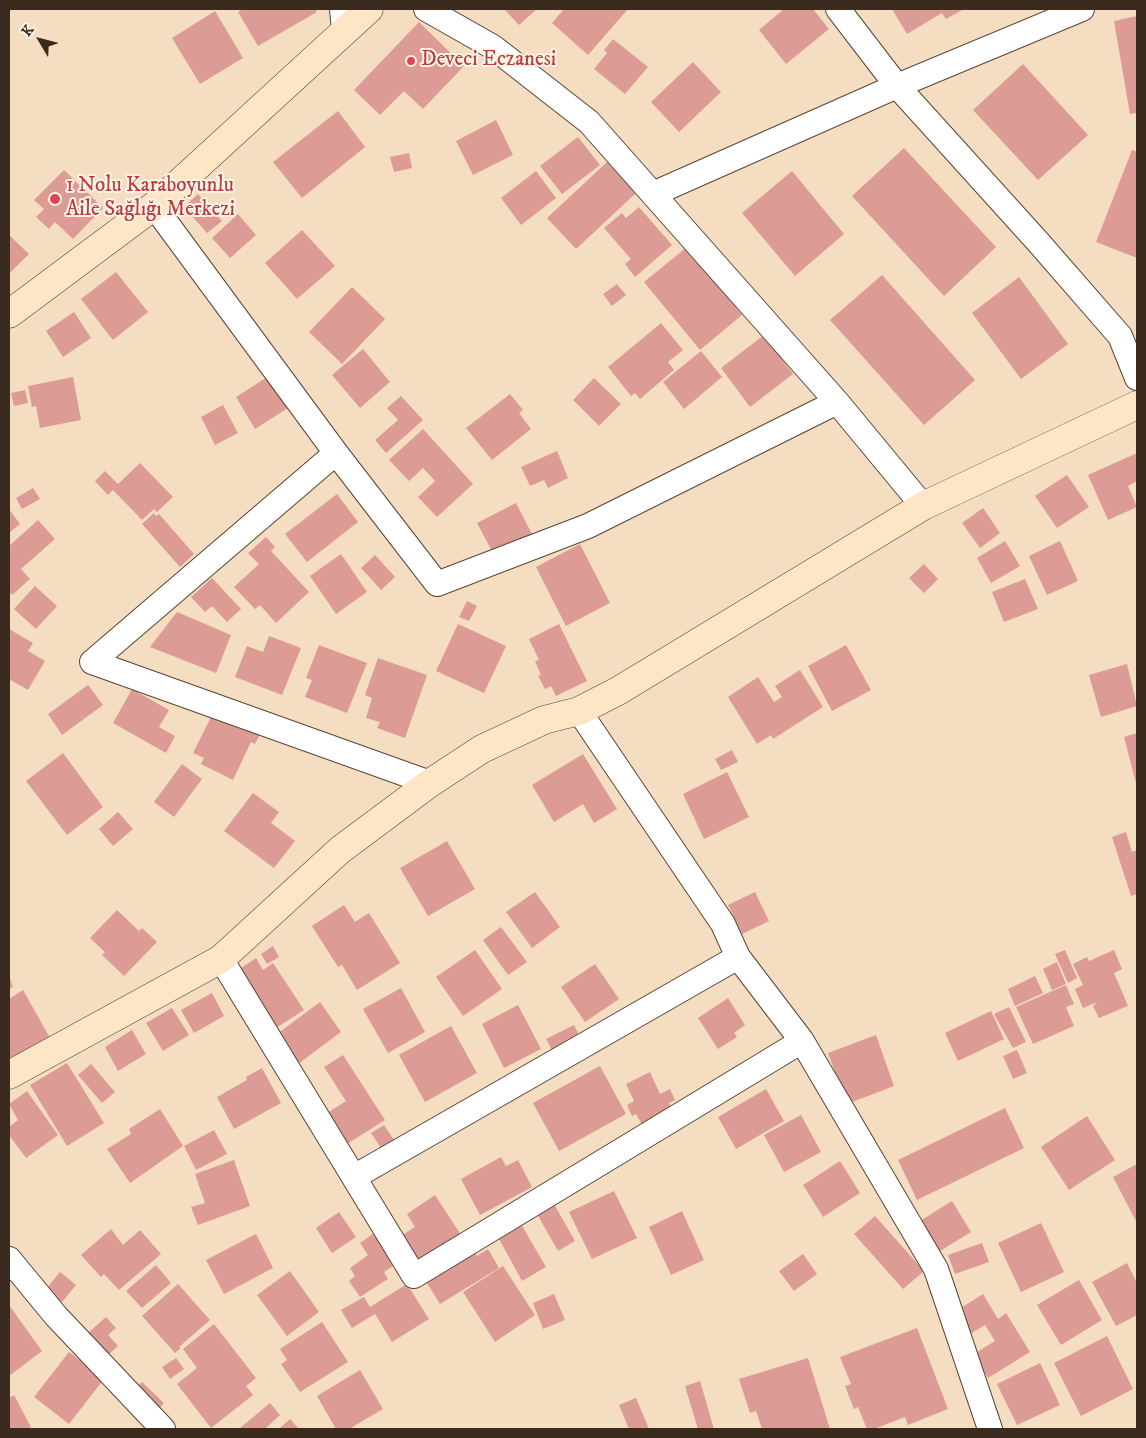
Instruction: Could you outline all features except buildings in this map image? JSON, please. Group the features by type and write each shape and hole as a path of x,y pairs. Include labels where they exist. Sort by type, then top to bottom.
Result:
{"street":[{"path":"9,314 154,206 343,20 369,9"},
{"path":"426,9 493,47 589,122 836,402 923,506"},
{"path":"838,9 897,86 1120,336 1137,378"},
{"path":"653,194 897,86 1082,9"},
{"path":"154,206 336,453 437,584 588,526 836,402"},
{"path":"9,1075 221,960 340,850 430,784 482,749 544,720 579,711 618,691 923,506 1137,405"},
{"path":"336,453 92,662 430,784"},
{"path":"579,711 723,924 738,957 802,1041 936,1269 990,1429"},
{"path":"354,1177 738,957"},
{"path":"221,960 414,1276 802,1041"},
{"path":"9,1259 56,1316 163,1429"}],"place":[{"name":"Deveci Eczanesi","path":"411,61"},
{"name":"1 Nolu Karaboyunlu Aile Sağlığı Merkezi","path":"55,199"}]}
